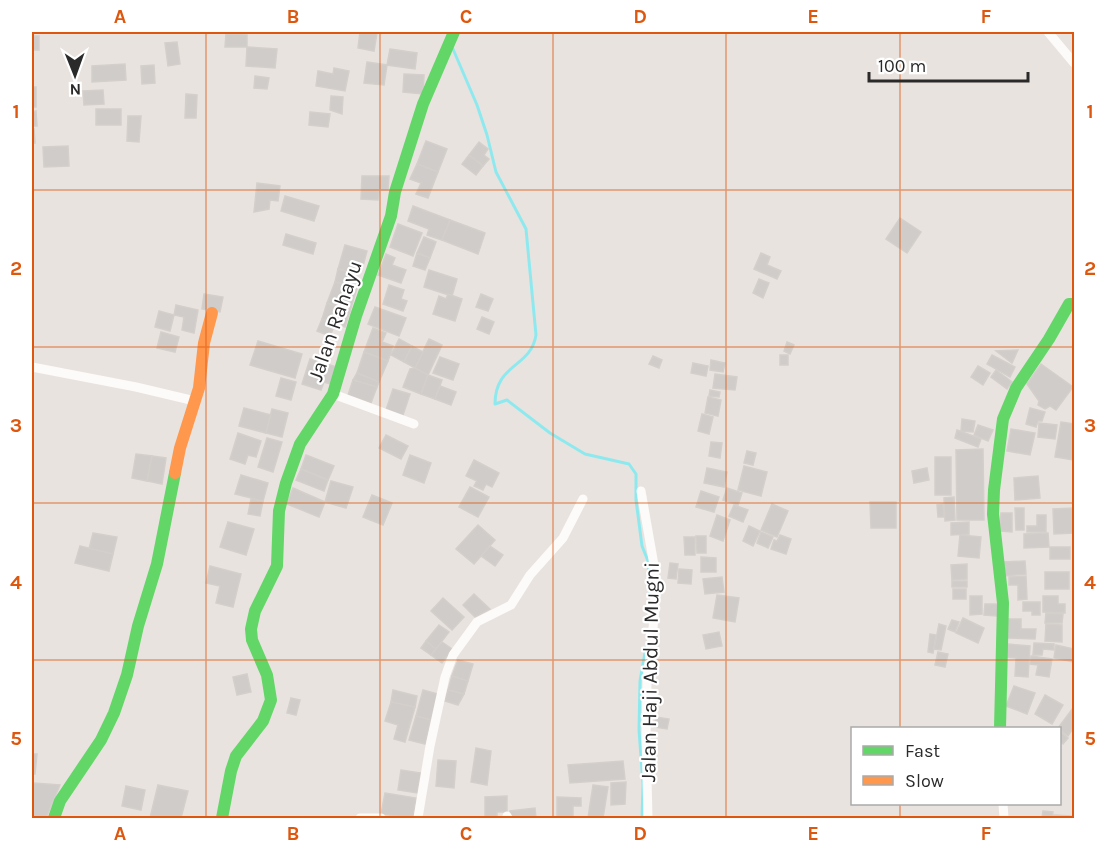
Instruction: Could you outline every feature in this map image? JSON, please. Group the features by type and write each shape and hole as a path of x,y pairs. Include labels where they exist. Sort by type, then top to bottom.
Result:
{"street":[{"path":"1048,32 1074,63"},
{"name":"Jalan Rahayu","path":"222,819 236,756 263,721 271,700 267,675 252,640 251,629 255,611 277,567 282,497 300,444 333,394 356,316 391,216 395,192 423,104 452,40"},
{"path":"1000,727 1003,624 993,514 1003,419 1016,388 1073,301"},
{"path":"54,819 60,801 100,740 114,713 127,675 138,626 157,564 180,448 199,388 204,343 212,313"},
{"path":"32,367 195,401"},
{"path":"333,394 414,424"},
{"name":"Jalan Haji Abdul Mugni","path":"641,491 654,565 655,610 647,681 648,819"},
{"path":"418,819 430,746 445,677 453,655 477,622 511,605 531,575 564,538 583,499"},
{"path":"360,819 381,819"}],"building":[{"path":"360,32 377,33 374,51 358,48"},
{"path":"226,34 247,35 247,47 225,47"},
{"path":"32,36 39,36 39,50 32,50"},
{"path":"177,42 180,64 168,66 165,43"},
{"path":"247,47 277,49 275,68 246,66"},
{"path":"390,49 417,53 415,69 387,65"},
{"path":"367,62 387,65 384,85 364,83"},
{"path":"125,64 126,80 92,82 92,66"},
{"path":"154,65 155,83 142,84 141,66"},
{"path":"334,68 349,71 345,91 316,86 318,71 333,74"},
{"path":"404,74 424,75 423,94 403,92"},
{"path":"255,76 269,78 267,89 254,88"},
{"path":"32,87 36,87 36,107 32,107"},
{"path":"103,90 104,104 84,105 83,91"},
{"path":"186,94 197,95 196,118 185,118"},
{"path":"331,96 343,97 342,114 330,110"},
{"path":"96,109 121,109 121,125 96,125"},
{"path":"36,111 37,126 32,126 32,112"},
{"path":"310,112 330,114 328,127 309,125"},
{"path":"128,116 141,116 139,142 127,141"},
{"path":"32,129 34,129 35,143 32,143"},
{"path":"426,141 447,149 438,172 417,164"},
{"path":"479,142 488,149 484,155 489,159 483,166 469,155"},
{"path":"68,146 69,166 44,167 43,147"},
{"path":"469,155 483,166 476,175 462,164"},
{"path":"417,164 438,172 428,198 416,194 421,183 410,179"},
{"path":"362,176 389,176 388,190 379,190 378,200 361,199"},
{"path":"257,183 280,186 278,201 270,200 269,209 254,212"},
{"path":"285,196 319,206 314,221 281,211"},
{"path":"413,206 450,220 442,240 427,235 429,229 408,221"},
{"path":"900,218 921,232 907,253 886,239"},
{"path":"450,220 485,233 478,254 442,240"},
{"path":"398,224 422,233 413,256 390,247"},
{"path":"286,234 316,243 313,254 283,245"},
{"path":"424,237 436,242 430,258 417,253"},
{"path":"345,245 367,251 363,266 355,264 352,273 338,269"},
{"path":"417,253 430,258 425,270 413,266"},
{"path":"761,253 770,257 767,265 781,271 777,279 754,269"},
{"path":"386,254 395,258 392,265 406,270 401,283 378,275"},
{"path":"338,269 352,273 349,286 335,282"},
{"path":"429,270 457,279 452,296 424,287"},
{"path":"759,279 769,283 763,298 753,293"},
{"path":"335,282 357,288 350,311 327,303"},
{"path":"389,285 404,290 401,299 407,301 403,311 383,304"},
{"path":"204,294 223,297 220,312 202,309"},
{"path":"448,294 462,299 455,321 433,314 439,296 446,299"},
{"path":"481,294 493,299 488,311 476,307"},
{"path":"327,303 350,311 345,327 322,319"},
{"path":"176,305 198,310 194,333 182,330 184,317 174,315"},
{"path":"375,307 406,318 399,336 368,324"},
{"path":"159,311 174,315 170,331 155,327"},
{"path":"482,317 494,322 489,334 477,329"},
{"path":"322,319 335,324 330,336 317,331"},
{"path":"373,328 386,333 382,342 393,346 388,361 364,352"},
{"path":"161,332 179,337 175,352 157,348"},
{"path":"399,339 412,346 404,362 391,355"},
{"path":"429,339 442,345 428,375 415,368"},
{"path":"258,341 302,354 295,378 250,365"},
{"path":"787,342 794,345 790,354 784,351"},
{"path":"412,346 423,352 415,368 404,362"},
{"path":"1018,350 1012,363 996,351"},
{"path":"364,352 388,361 379,382 357,373"},
{"path":"780,355 788,355 788,365 780,365"},
{"path":"992,355 1015,367 1010,377 987,364"},
{"path":"653,356 662,360 659,368 649,364"},
{"path":"440,357 459,364 453,380 433,373"},
{"path":"310,359 340,368 334,385 324,382 321,390 302,384"},
{"path":"711,360 725,363 723,372 710,370"},
{"path":"693,363 708,366 706,376 691,373"},
{"path":"1041,364 1073,387 1056,410 1050,406 1045,409 1038,405 1039,401 1027,384"},
{"path":"978,366 990,373 983,385 971,377"},
{"path":"415,368 428,375 421,394 403,387 410,369"},
{"path":"996,370 1012,382 1007,389 991,377"},
{"path":"357,373 379,382 377,387 353,380"},
{"path":"715,374 737,377 735,390 713,388"},
{"path":"428,375 442,380 435,399 421,394"},
{"path":"281,378 296,382 291,400 276,396"},
{"path":"353,380 377,387 371,403 348,395"},
{"path":"440,386 456,392 451,405 435,399"},
{"path":"393,389 410,394 403,415 386,410"},
{"path":"710,390 720,392 719,397 709,396"},
{"path":"708,397 721,400 718,416 705,413"},
{"path":"244,408 271,415 266,433 239,426"},
{"path":"1030,408 1045,412 1042,421 1038,421 1036,427 1026,424"},
{"path":"272,409 288,413 282,437 266,433"},
{"path":"702,414 713,417 709,434 698,431"},
{"path":"962,419 975,421 973,432 961,431"},
{"path":"1061,422 1074,424 1074,460 1055,457"},
{"path":"1039,423 1057,425 1055,439 1038,437"},
{"path":"978,425 993,430 988,441 974,435"},
{"path":"1011,429 1035,433 1030,455 1007,451"},
{"path":"957,430 981,439 978,447 955,438"},
{"path":"238,433 261,441 256,457 248,455 245,464 230,459"},
{"path":"386,435 408,446 401,459 379,448"},
{"path":"267,438 282,442 273,472 258,467"},
{"path":"711,442 722,443 720,458 709,456"},
{"path":"983,449 984,520 957,520 956,450"},
{"path":"747,451 756,453 753,465 744,463"},
{"path":"136,454 152,456 147,481 132,478"},
{"path":"306,455 334,466 328,480 301,469"},
{"path":"410,455 431,463 424,483 403,475"},
{"path":"152,456 166,458 162,484 147,481"},
{"path":"935,457 951,457 951,495 935,495"},
{"path":"474,460 499,473 492,487 486,484 483,490 474,486 477,481 466,476"},
{"path":"744,466 767,472 761,496 738,490"},
{"path":"707,468 727,472 724,487 704,483"},
{"path":"927,468 929,480 914,483 912,471"},
{"path":"301,469 328,480 324,491 296,480"},
{"path":"241,475 268,483 263,501 235,494"},
{"path":"1038,476 1040,498 1015,500 1014,478"},
{"path":"331,481 353,487 346,508 325,502"},
{"path":"470,487 489,497 478,517 459,507"},
{"path":"293,488 325,502 319,517 287,504"},
{"path":"727,488 742,493 738,505 723,500"},
{"path":"701,491 719,497 714,512 696,507"},
{"path":"372,495 392,503 383,525 363,517"},
{"path":"954,497 955,520 945,521 944,498"},
{"path":"251,499 263,501 260,516 248,514"},
{"path":"870,502 896,502 896,528 871,528"},
{"path":"772,504 788,511 777,537 761,530"},
{"path":"943,504 944,517 938,517 937,505"},
{"path":"734,505 748,510 743,522 729,516"},
{"path":"1015,508 1024,508 1024,530 1016,530"},
{"path":"1073,508 1074,533 1054,534 1053,509"},
{"path":"1001,513 1012,513 1012,532 1000,531"},
{"path":"717,515 730,520 723,541 710,536"},
{"path":"1037,515 1046,515 1046,532 1027,532 1027,526 1037,526"},
{"path":"228,522 254,529 246,555 220,547"},
{"path":"969,522 969,534 951,535 951,523"},
{"path":"478,525 495,540 474,564 456,549"},
{"path":"749,526 760,531 753,546 743,541"},
{"path":"761,532 773,537 768,548 757,543"},
{"path":"93,533 117,537 113,554 89,549"},
{"path":"1048,533 1049,547 1024,548 1024,534"},
{"path":"780,535 791,539 786,554 771,549 774,540 777,541"},
{"path":"960,535 981,537 979,558 958,556"},
{"path":"696,536 706,536 706,553 697,553"},
{"path":"684,537 695,537 695,555 685,555"},
{"path":"80,546 113,554 109,571 75,563"},
{"path":"490,546 503,555 495,566 481,556"},
{"path":"1050,547 1070,547 1070,559 1050,559"},
{"path":"701,557 716,558 716,572 701,572"},
{"path":"1025,561 1026,574 1004,576 1003,562"},
{"path":"670,563 678,564 676,579 668,578"},
{"path":"967,564 967,579 952,580 951,565"},
{"path":"210,566 241,574 233,607 216,603 220,586 206,583"},
{"path":"679,569 692,570 691,584 678,583"},
{"path":"1045,572 1069,572 1069,589 1045,589"},
{"path":"1026,576 1027,599 1018,600 1018,585 1009,585 1009,577"},
{"path":"722,577 724,592 705,594 703,579"},
{"path":"952,581 967,581 967,587 952,587"},
{"path":"953,589 966,589 966,599 953,599"},
{"path":"474,594 490,609 475,617 463,605"},
{"path":"717,595 739,598 735,622 713,618"},
{"path":"970,596 982,596 982,614 970,615"},
{"path":"1043,596 1058,596 1058,604 1065,604 1065,613 1043,612"},
{"path":"443,598 464,617 452,630 431,611"},
{"path":"1023,602 1040,602 1040,615 1032,615 1032,611 1023,611"},
{"path":"985,604 998,604 997,616 984,615"},
{"path":"1046,613 1063,614 1062,623 1045,623"},
{"path":"963,618 984,628 978,643 956,633"},
{"path":"1008,619 1021,619 1021,629 1036,629 1035,639 1008,638"},
{"path":"952,620 959,622 955,632 948,629"},
{"path":"939,624 946,626 941,650 934,649"},
{"path":"1046,624 1062,625 1062,642 1045,641"},
{"path":"439,625 449,632 436,649 426,641"},
{"path":"719,632 722,646 706,649 703,635"},
{"path":"930,634 936,635 933,653 928,652"},
{"path":"426,641 436,649 431,655 421,648"},
{"path":"442,642 452,649 442,663 431,655"},
{"path":"1034,643 1054,644 1054,650 1043,649 1042,655 1033,655"},
{"path":"1008,644 1030,646 1028,677 1015,676 1016,658 1007,657"},
{"path":"1056,645 1074,649 1074,662 1054,658"},
{"path":"938,652 948,654 945,667 935,665"},
{"path":"1031,656 1052,659 1049,677 1036,675 1038,665 1030,664"},
{"path":"458,660 473,664 468,681 452,676"},
{"path":"247,674 251,692 237,695 233,677"},
{"path":"452,676 468,681 464,694 448,690"},
{"path":"1014,686 1035,693 1027,714 1006,706"},
{"path":"393,690 417,696 415,707 391,702"},
{"path":"423,690 438,694 431,720 416,716"},
{"path":"448,690 464,694 458,705 445,701"},
{"path":"1045,695 1063,705 1052,724 1035,714"},
{"path":"291,698 300,700 296,715 287,713"},
{"path":"391,702 415,707 405,742 394,739 398,725 385,721"},
{"path":"1073,708 1074,727 1068,736 1059,727"},
{"path":"416,716 431,720 425,744 409,740"},
{"path":"656,717 669,719 667,729 654,727"},
{"path":"1061,732 1068,738 1063,744 1061,742"},
{"path":"476,748 491,751 487,785 471,782"},
{"path":"32,754 37,754 35,774 32,774"},
{"path":"438,760 456,761 454,788 436,786"},
{"path":"623,761 625,779 570,783 568,765"},
{"path":"401,770 421,773 417,793 398,790"},
{"path":"626,782 625,804 611,805 611,783"},
{"path":"33,783 60,785 46,818 32,818"},
{"path":"158,785 188,791 181,818 150,818"},
{"path":"593,785 608,787 603,818 588,818"},
{"path":"126,786 145,790 141,810 122,806"},
{"path":"385,793 416,798 413,818 381,814"},
{"path":"507,796 507,812 497,812 497,818 485,818 485,797"},
{"path":"557,797 581,798 581,806 573,806 573,817 557,817"},
{"path":"535,808 536,818 510,818 510,811"},
{"path":"1043,811 1053,812 1052,818 1042,818"},
{"path":"1054,815 1071,816 1071,818 1053,818"}],"waterway":[{"path":"453,49 477,105 496,172 526,229 536,335 533,346 527,354 501,381 495,404 507,400 550,433 585,454 629,464 636,474 636,500 642,546 648,561 650,596"},
{"path":"642,818 640,681 646,647"}],"traffic: fast":[{"path":"222,818 236,756 263,721 271,700 267,675 252,640 251,629 255,611 277,566 279,511 286,483 300,444 333,394 356,316 391,216 395,192 423,104 454,32"},
{"path":"1000,727 1003,603 993,514 1003,419 1016,388 1069,304 1074,304"},
{"path":"54,818 60,801 101,740 114,713 127,675 138,626 157,564 175,473"}],"traffic: slow":[{"path":"175,473 180,448 199,388 204,343 212,313"}]}
